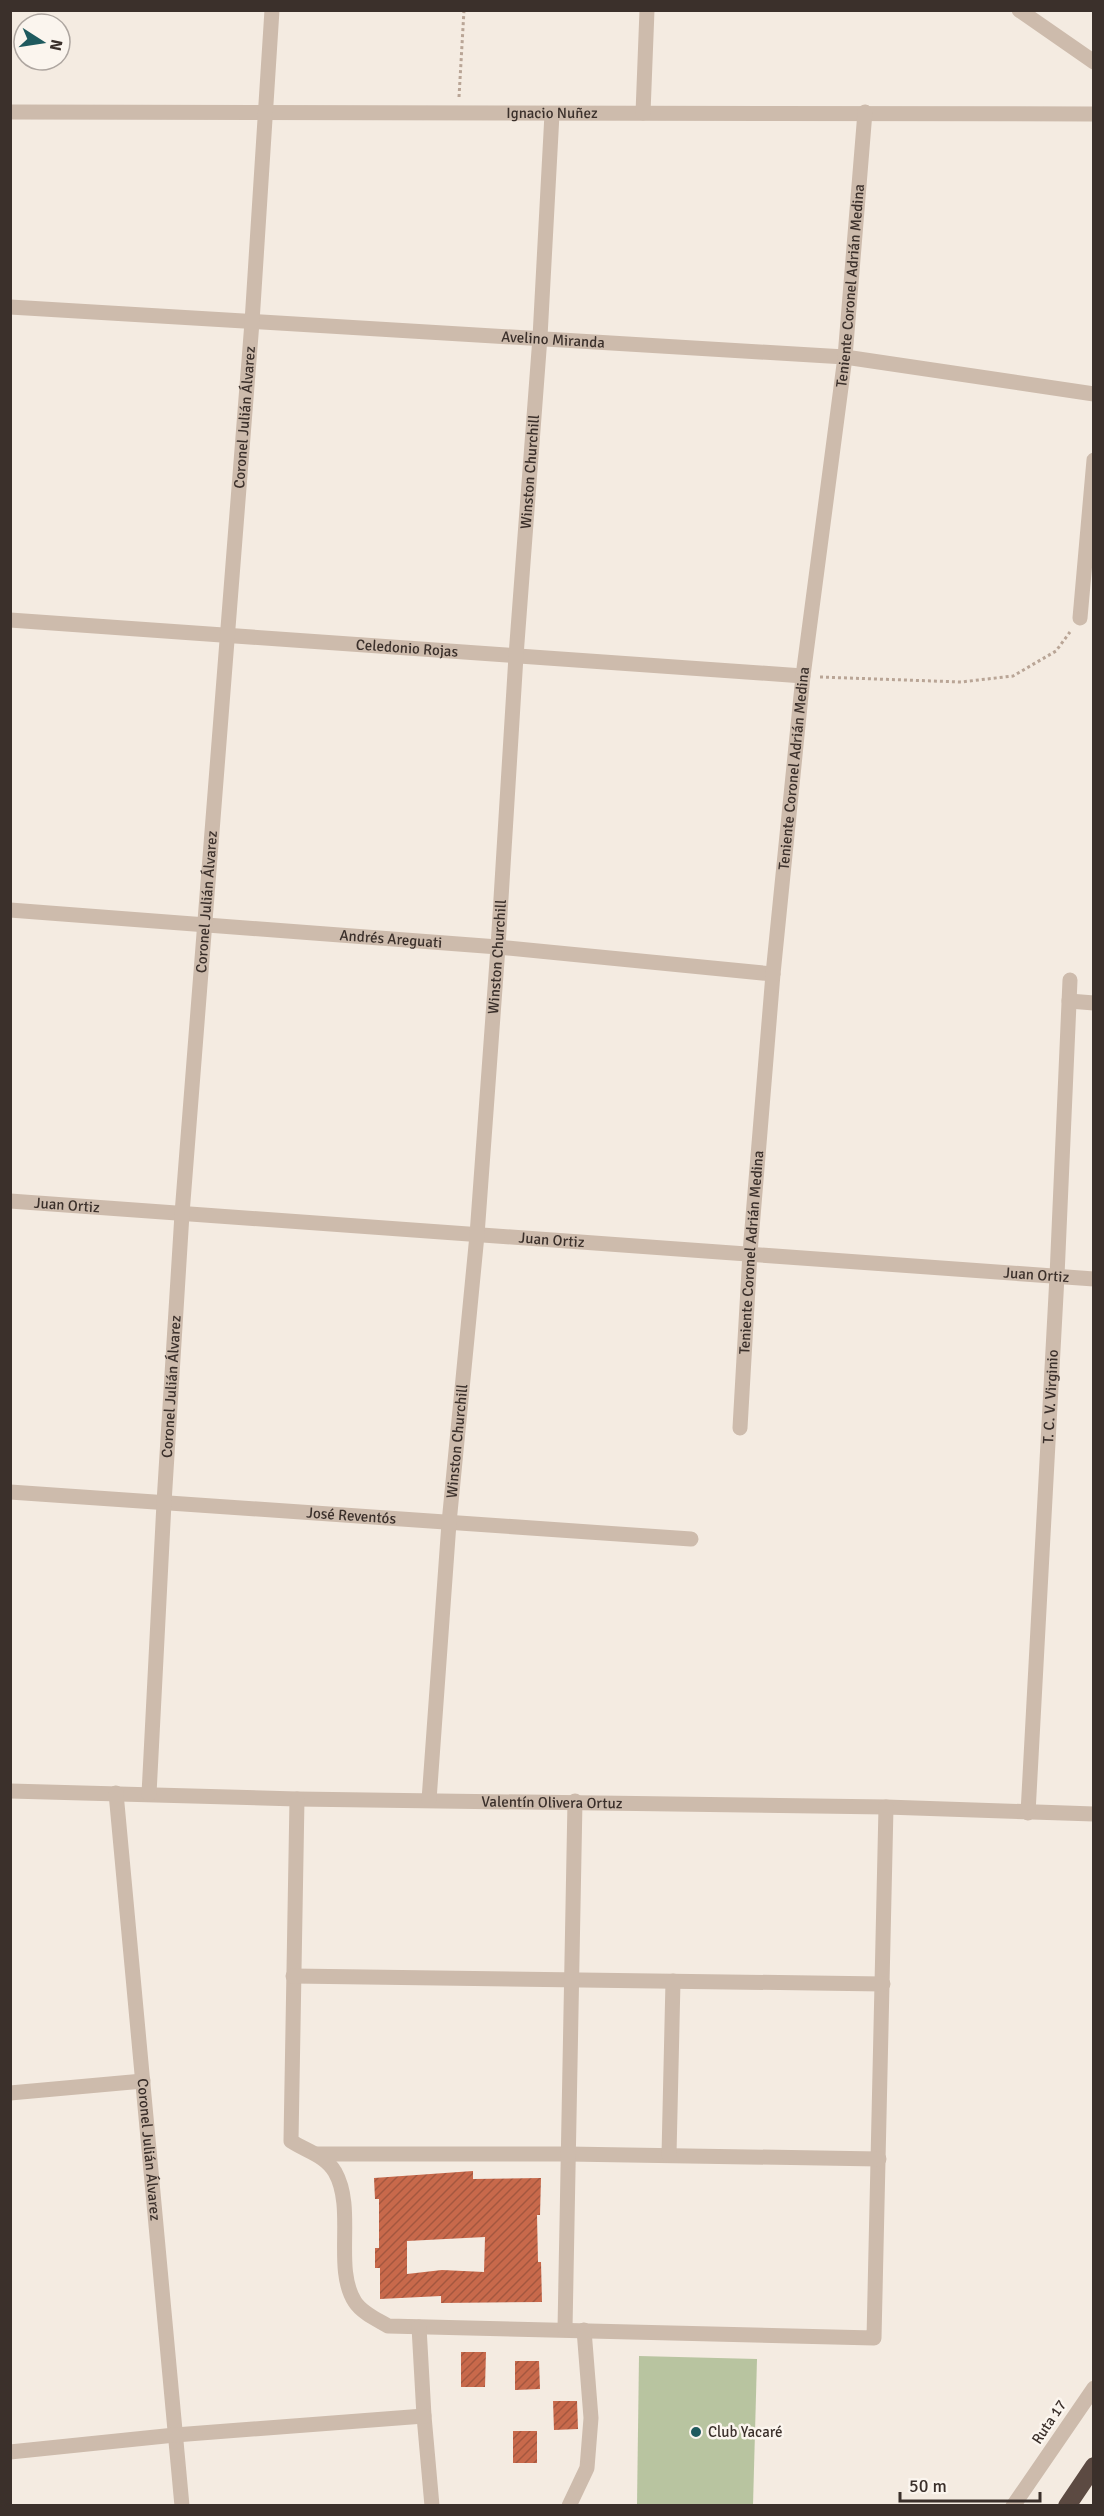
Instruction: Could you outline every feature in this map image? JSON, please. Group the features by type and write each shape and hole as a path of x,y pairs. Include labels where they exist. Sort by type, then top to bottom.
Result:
{"highway":[{"path":"1067,2505 1094,2466"}],"street":[{"name":"Coronel Julián Álvarez","path":"149,1794 182,1214 252,322 272,10"},
{"path":"643,113 647,10"},
{"path":"1019,10 1094,62"},
{"name":"Ignacio Nuñez","path":"10,112 1094,114"},
{"name":"Teniente Coronel Adrián Medina","path":"740,1428 750,1253 772,974 803,676 845,357 865,112"},
{"name":"Winston Churchill","path":"429,1800 449,1523 477,1235 540,338 552,114"},
{"name":"Avelino Miranda","path":"10,307 845,357 1094,394"},
{"path":"1080,618 1094,460"},
{"name":"Celedonio Rojas","path":"10,620 803,676"},
{"name":"Andrés Areguati","path":"10,910 498,947 772,974"},
{"name":"T. C. V. Virginio","path":"1028,1813 1057,1276 1070,981"},
{"path":"1069,1000 1094,1003"},
{"name":"Juan Ortiz","path":"10,1201 1094,1279"},
{"name":"José Reventós","path":"10,1492 691,1539"},
{"name":"Valentín Olivera Ortuz","path":"10,1791 297,1799 886,1807 1094,1814"},
{"name":"Coronel Julián Álvarez","path":"116,1793 182,2505"},
{"path":"297,1799 291,2141 317,2154 334,2170 343,2192 347,2278 355,2302 370,2316 388,2326 874,2338 886,1807"},
{"path":"565,2329 575,1801"},
{"path":"293,1976 883,1984"},
{"path":"669,2156 673,1981"},
{"path":"10,2093 143,2081"},
{"path":"317,2154 568,2154 879,2159"},
{"path":"419,2327 432,2505"},
{"path":"568,2505 587,2468 591,2418 584,2330"},
{"name":"Ruta 17","path":"1013,2505 1094,2388"},
{"path":"10,2452 424,2416"}],"path":[{"path":"458,113 464,10"},
{"path":"803,676 961,682 1013,676 1056,651 1080,618"}],"green space":[{"name":"Club Yacaré","path":"639,2356 757,2359 753,2505 637,2505"}],"building":[{"path":"473,2171 473,2179 541,2178 540,2215 537,2215 542,2302 441,2303 441,2296 380,2299 380,2268 375,2268 375,2248 379,2248 379,2199 375,2199 374,2178","holes":["485,2237 484,2272 442,2270 407,2274 407,2241"]},
{"path":"461,2352 486,2352 485,2387 461,2387"},
{"path":"515,2361 539,2361 540,2389 515,2390"},
{"path":"553,2401 577,2401 578,2429 554,2430"},
{"path":"513,2431 537,2431 537,2463 513,2463"}],"place":[{"name":"Club Yacaré","path":"696,2432"}]}
